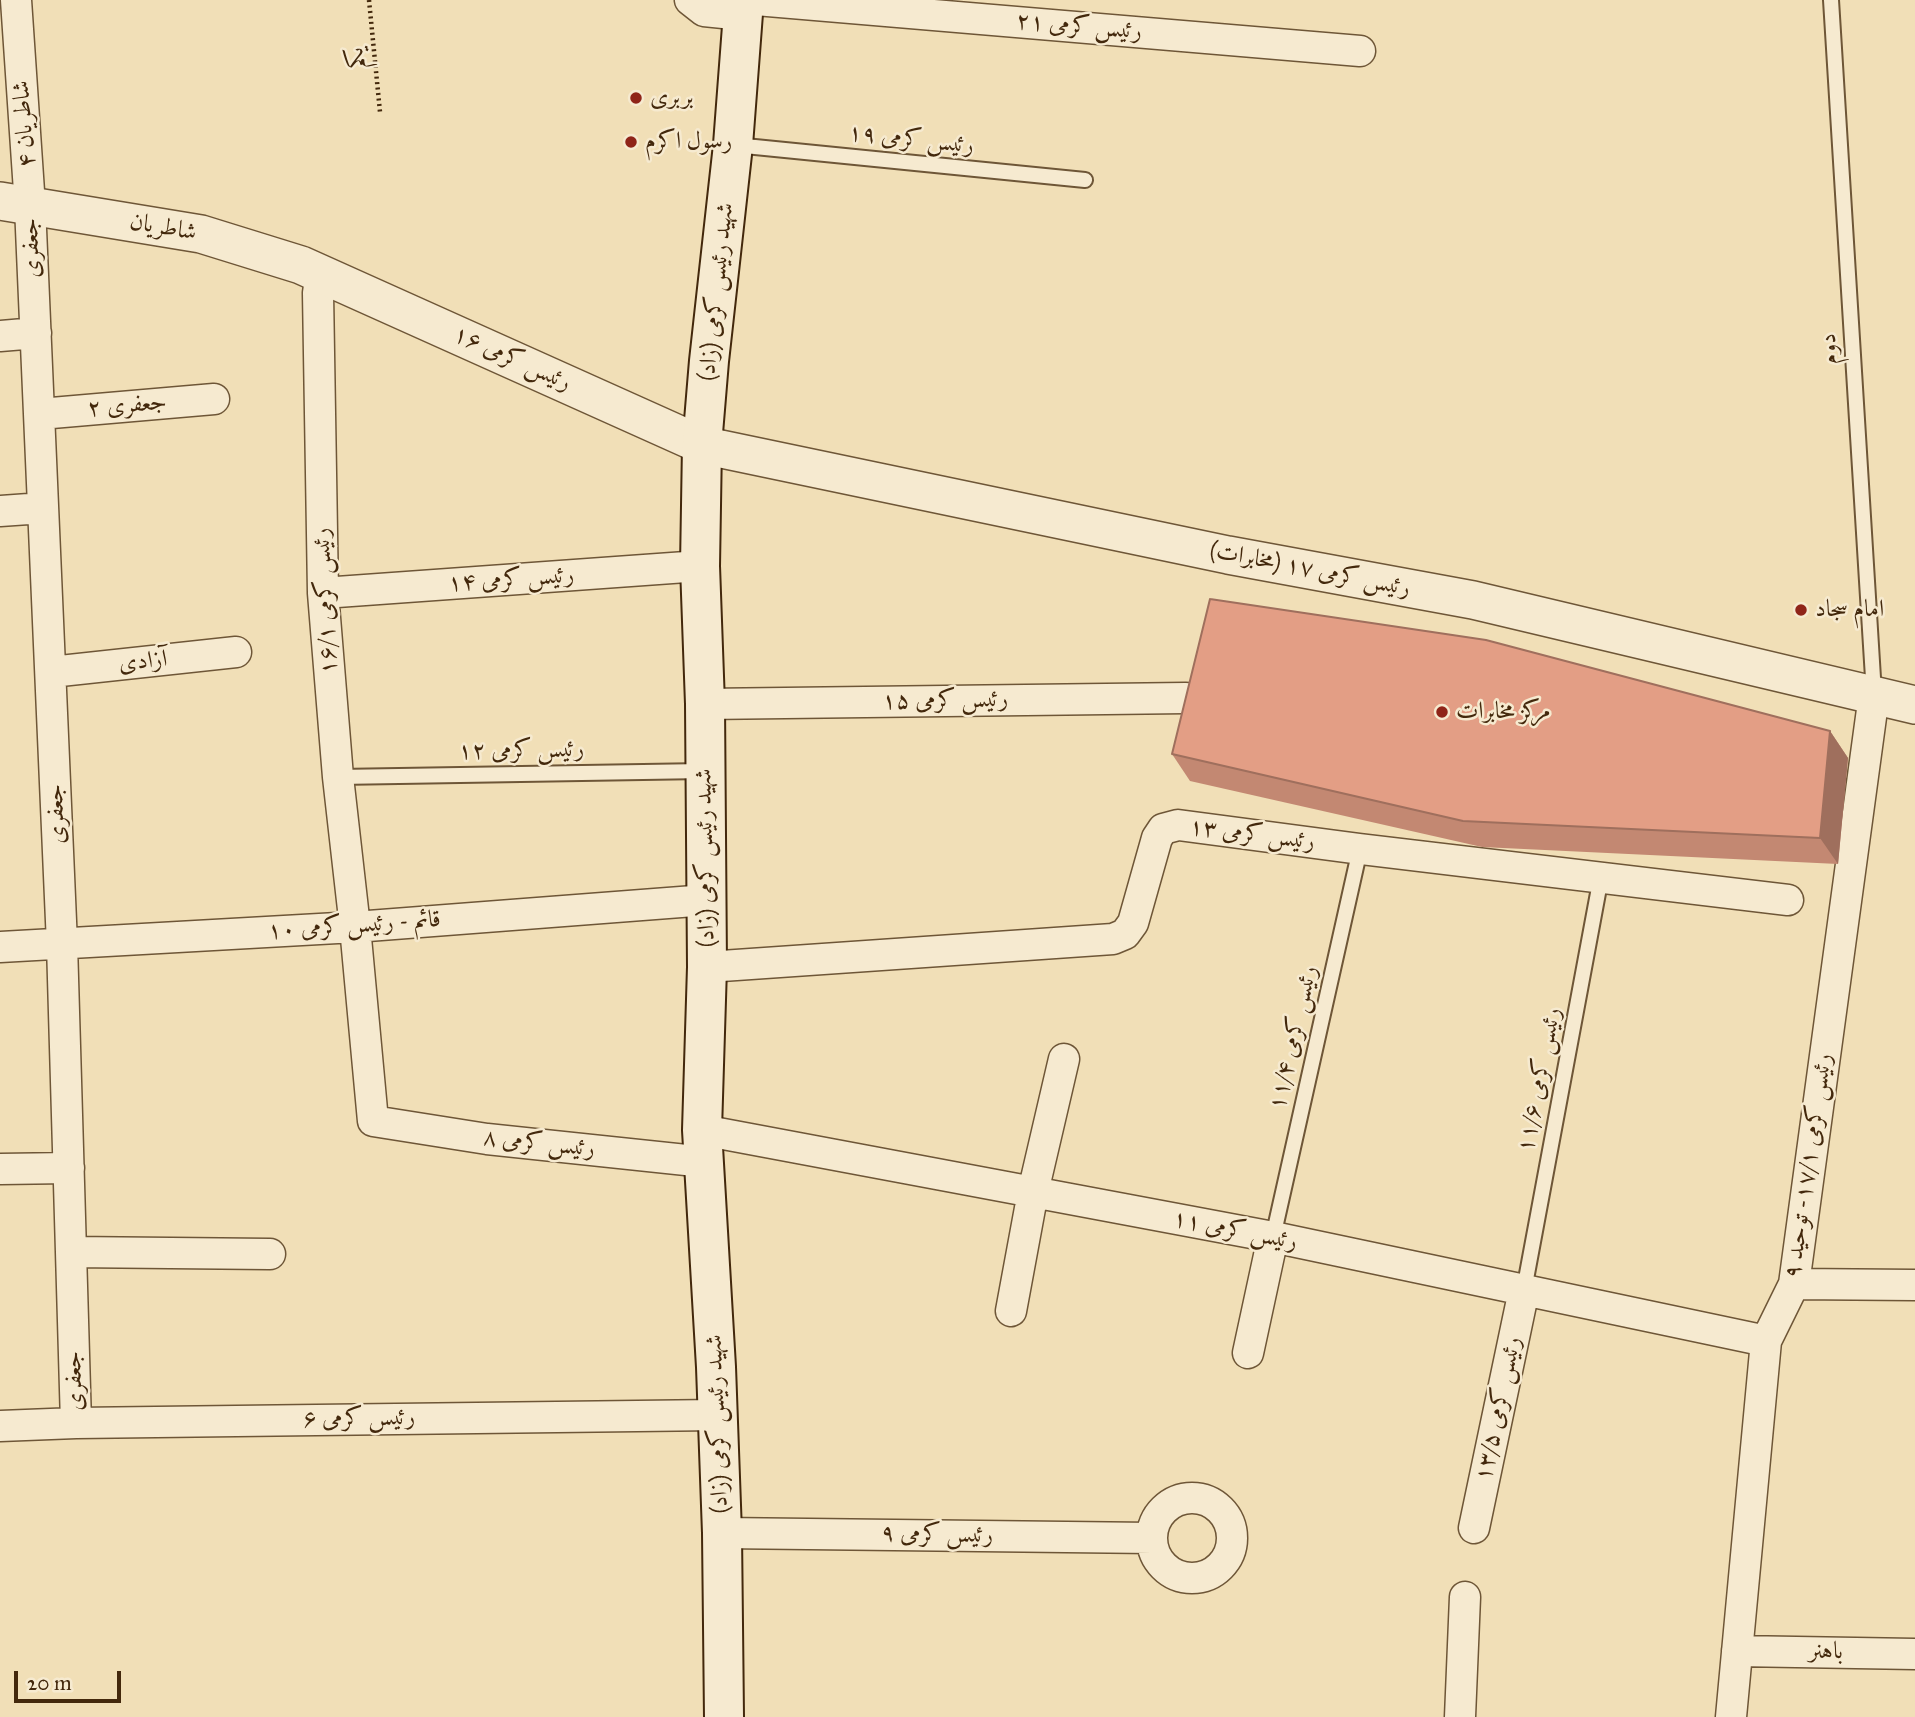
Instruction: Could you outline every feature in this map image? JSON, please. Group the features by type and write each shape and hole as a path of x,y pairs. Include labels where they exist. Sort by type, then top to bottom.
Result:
{"main road":[{"name":"شهید رئیس کرمی (زاد)","path":"724,1717 722,1532 704,1146 707,900 705,704 699,566 702,445 709,361 748,5"}],"street":[{"name":"شاطریان ۴","path":"15,203 16,0"},
{"name":"رئیس کرمی ۲۱","path":"690,0 704,11 748,5 1360,51"},
{"name":"شاطریان","path":"15,203 201,234 321,273"},
{"name":"جعفری","path":"15,203 36,333 62,944 76,1423"},
{"name":"رئیس کرمی ۱۶","path":"321,273 702,445"},
{"name":"رئیس کرمی ۱۶/۱","path":"321,273 318,293 323,593 338,778 373,1121"},
{"path":"0,336 36,333"},
{"name":"جعفری ۲","path":"40,414 214,399"},
{"name":"رئیس کرمی ۱۷ (مخابرات)","path":"702,445 1228,555 1473,600 1915,705"},
{"path":"0,511 43,508"},
{"name":"رئیس کرمی ۱۴","path":"323,593 699,566"},
{"name":"آزادی","path":"51,672 236,652"},
{"name":"رئیس کرمی ۱۷/۱- توحید ۹","path":"1731,1717 1766,1341 1794,1284 1874,695"},
{"name":"رئیس کرمی ۱۵","path":"705,704 1186,698"},
{"name":"رئیس کرمی ۱۳","path":"707,967 1113,939 1125,934 1133,923 1157,838 1163,829 1178,825 1787,900"},
{"name":"قائم - رئیس کرمی ۱۰","path":"0,947 355,927 707,900"},
{"path":"1011,1311 1033,1192 1064,1059"},
{"name":"رئیس کرمی ۸","path":"373,1121 487,1139 704,1146"},
{"name":"رئیس کرمی ۱۱","path":"704,1146 1033,1192 1273,1237 1766,1341"},
{"path":"0,1169 69,1168"},
{"path":"1248,1353 1273,1237"},
{"path":"71,1252 270,1254"},
{"path":"1794,1284 1915,1285"},
{"name":"رئیس کرمی ۱۳/۵","path":"1474,1528 1524,1290"},
{"name":"رئیس کرمی ۶","path":"0,1426 717,1415"},
{"name":"رئیس کرمی ۹","path":"722,1532 1152,1538"},
{"path":"1460,1717 1465,1597"},
{"name":"باهنر","path":"1737,1651 1915,1654"}],"lane":[{"name":"دوم","path":"1831,0 1874,695"},
{"name":"رئیس کرمی ۱۹","path":"733,145 1085,180"},
{"name":"رئیس کرمی ۱۲","path":"338,778 704,771"},
{"name":"رئیس کرمی ۱۱/۴","path":"1273,1237 1360,849"},
{"name":"رئیس کرمی ۱۱/۶","path":"1524,1290 1601,877"}],"path":[{"name":"یکم","path":"369,0 380,112"}],"building":[{"name":"مرکز مخابرات","path":"1210,599 1486,640 1830,731 1820,838 1463,821 1172,754"}],"place":[{"name":"بربری","path":"636,98"},
{"name":"رسول اکرم","path":"631,142"},
{"name":"امام سجاد","path":"1801,610"},
{"name":"مرکز مخابرات","path":"1442,712"}]}
